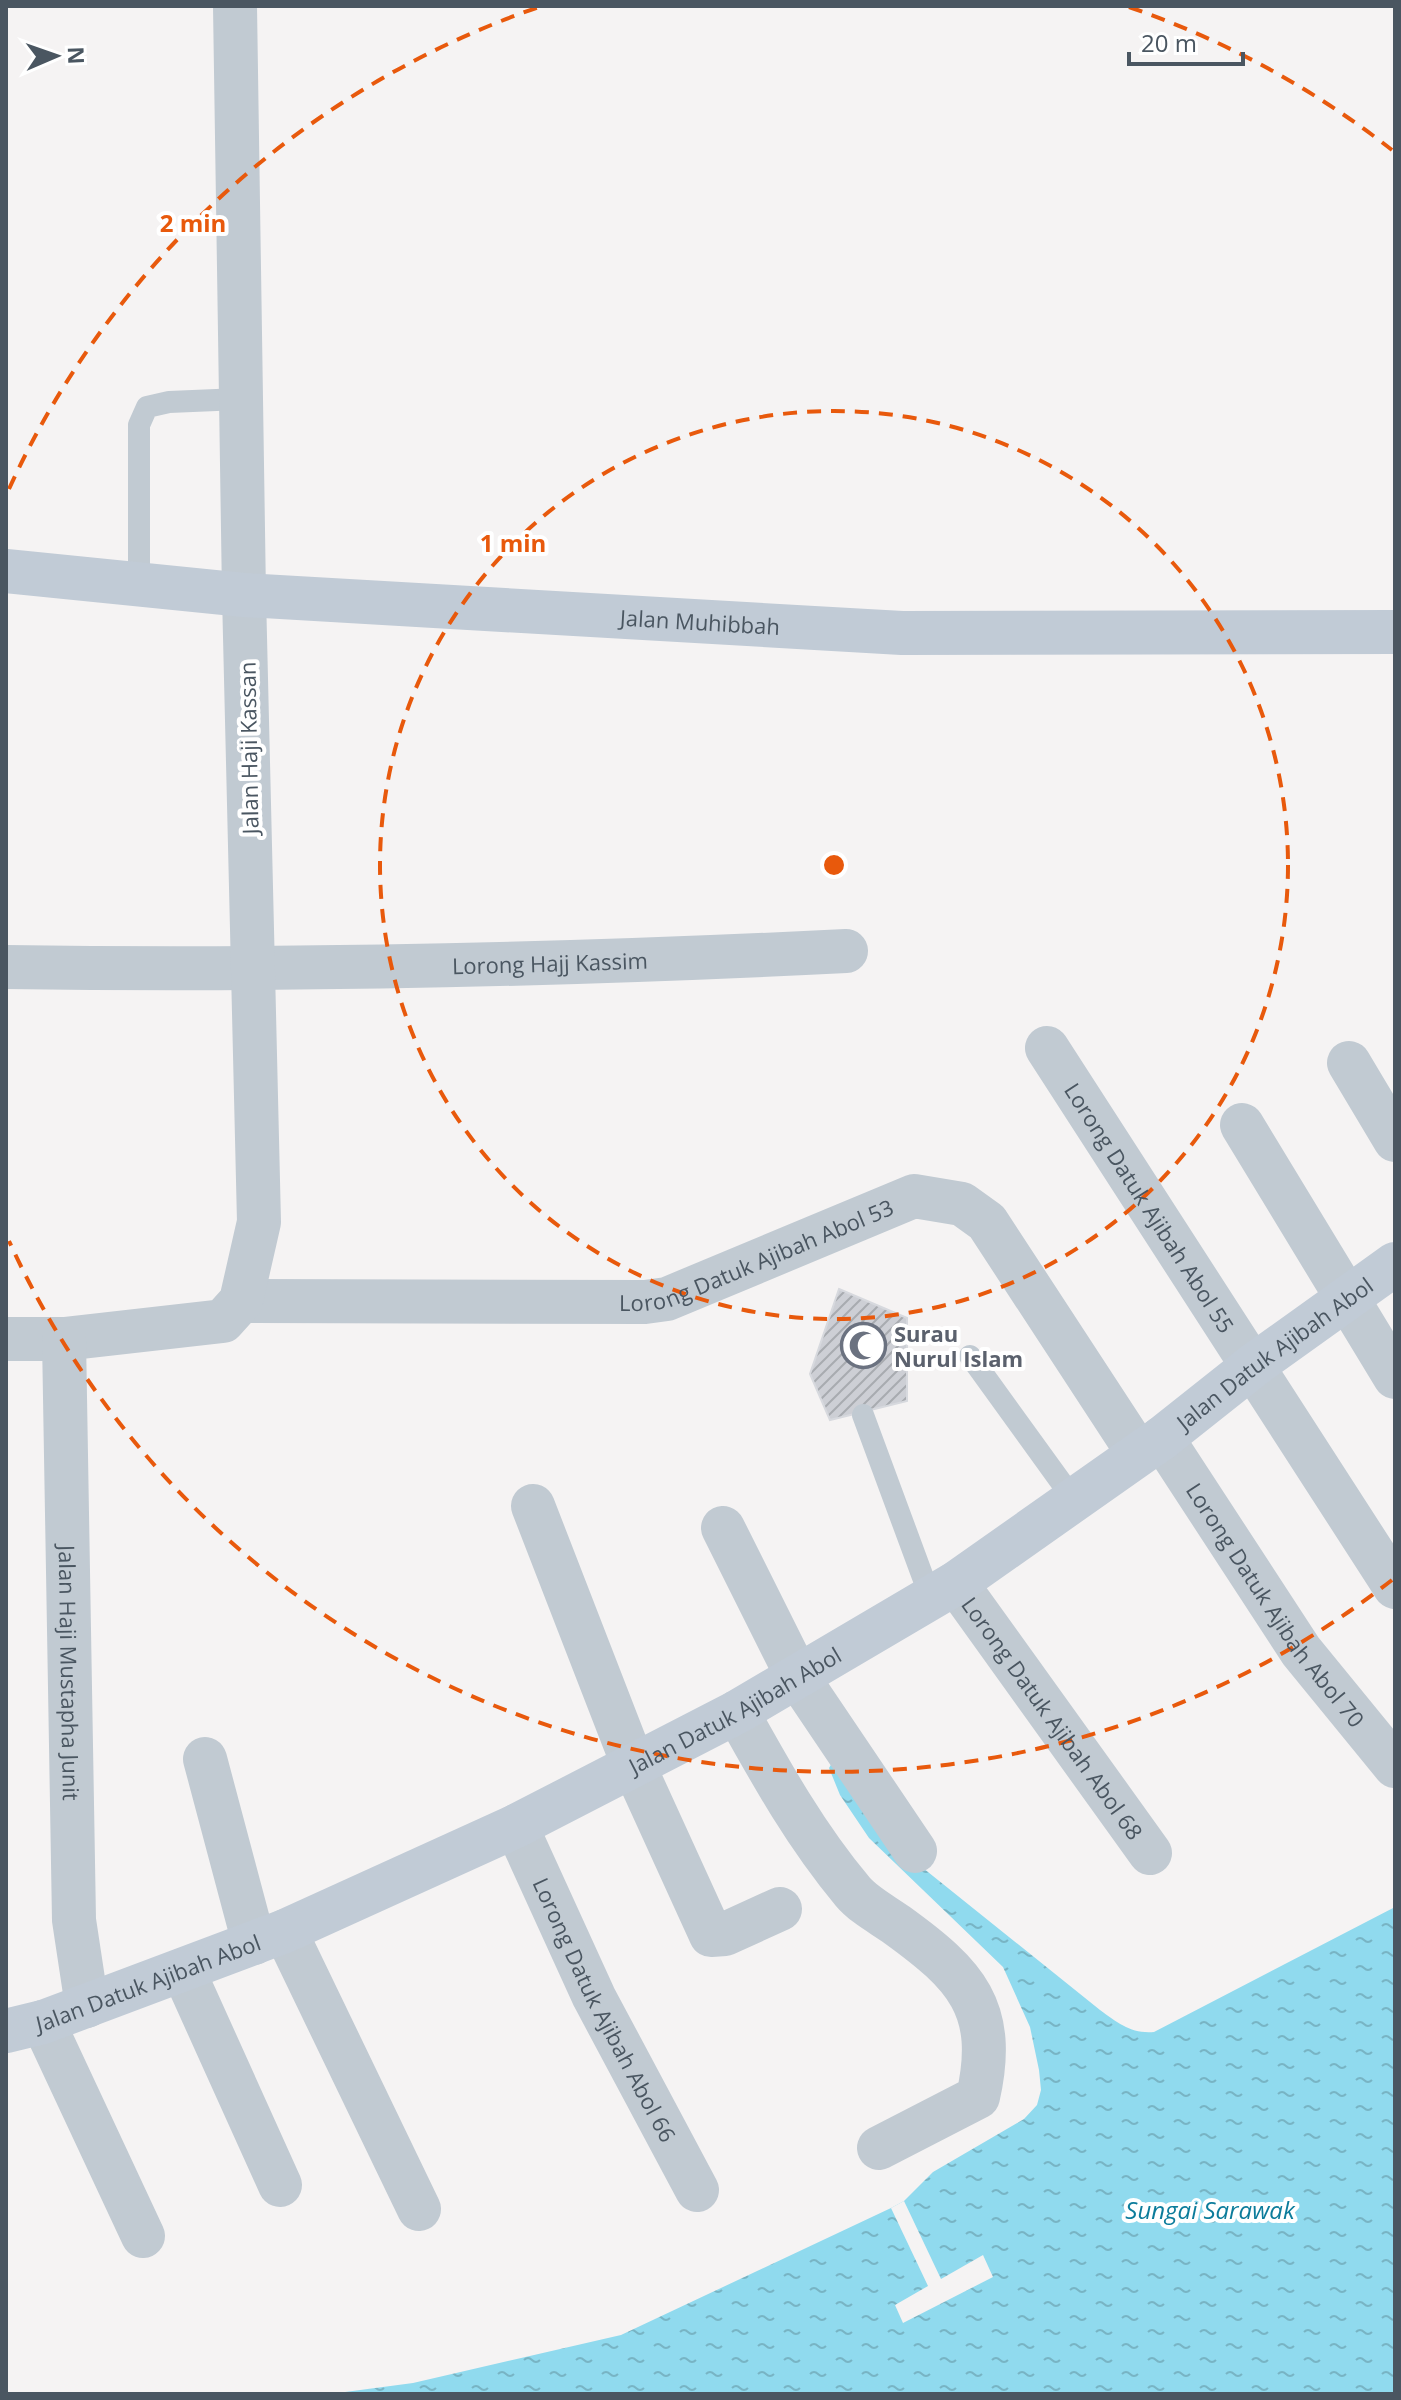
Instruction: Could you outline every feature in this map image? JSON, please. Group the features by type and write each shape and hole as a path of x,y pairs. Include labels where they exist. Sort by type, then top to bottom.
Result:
{"main road":[{"name":"Jalan Muhibbah","path":"6,571 244,595 965,635 1395,632"},
{"name":"Jalan Datuk Ajibah Abol","path":"25,2027 270,1937 516,1826 737,1712 943,1591 1150,1446 1254,1365 1395,1264"}],"street":[{"name":"Jalan Haji Kassan","path":"235,6 240,399 259,1222 241,1301"},
{"name":"Lorong Hajj Kassim","path":"6,967 253,970 602,963 846,951"},
{"name":"Lorong Datuk Ajibah Abol 55","path":"1047,1048 1395,1587"},
{"path":"1349,1063 1395,1140"},
{"path":"1242,1125 1395,1377"},
{"name":"Lorong Datuk Ajibah Abol 53","path":"241,1301 645,1302 667,1299 914,1196 962,1204 987,1222 1150,1446"},
{"path":"6,1339 64,1339 223,1321 241,1301"},
{"name":"Jalan Haji Mustapha Junit","path":"64,1339 74,1920 87,2006"},
{"name":"Lorong Datuk Ajibah Abol 70","path":"1150,1446 1301,1651 1395,1766"},
{"path":"533,1506 633,1764 711,1935 725,1934 780,1909"},
{"path":"723,1528 797,1676 915,1851"},
{"name":"Lorong Datuk Ajibah Abol 68","path":"943,1591 1150,1853"},
{"path":"737,1712 798,1821 856,1895 921,1943 964,1983 982,2017 987,2058 978,2097 879,2148"},
{"path":"205,1759 270,1937 419,2209"},
{"name":"Lorong Datuk Ajibah Abol 66","path":"516,1826 594,1997 697,2190"},
{"path":"183,1970 280,2185"},
{"path":"25,2027 143,2236"}],"lane":[{"path":"139,586 139,425 147,407 169,402 240,399"},
{"path":"970,1356 1074,1500"},
{"path":"863,1415 943,1591"}],"water":[{"name":"Sungai Sarawak","path":"832,1763 923,1868 1100,2010 1138,2031 1154,2032 1395,1907 1395,2394 330,2394 413,2383 621,2335 904,2201 933,2172 1024,2119 1037,2105 1041,2090 1030,2027 1003,1967 869,1838 840,1795 829,1768"}],"pier":[{"path":"904,2201 941,2279 983,2255 993,2277 903,2323 895,2305 928,2286 891,2208"}],"building":[{"name":"Surau Nurul Islam","path":"839,1289 907,1318 907,1401 830,1420 810,1374"}],"place":[{"name":"Surau Nurul Islam","path":"863,1346"}]}
